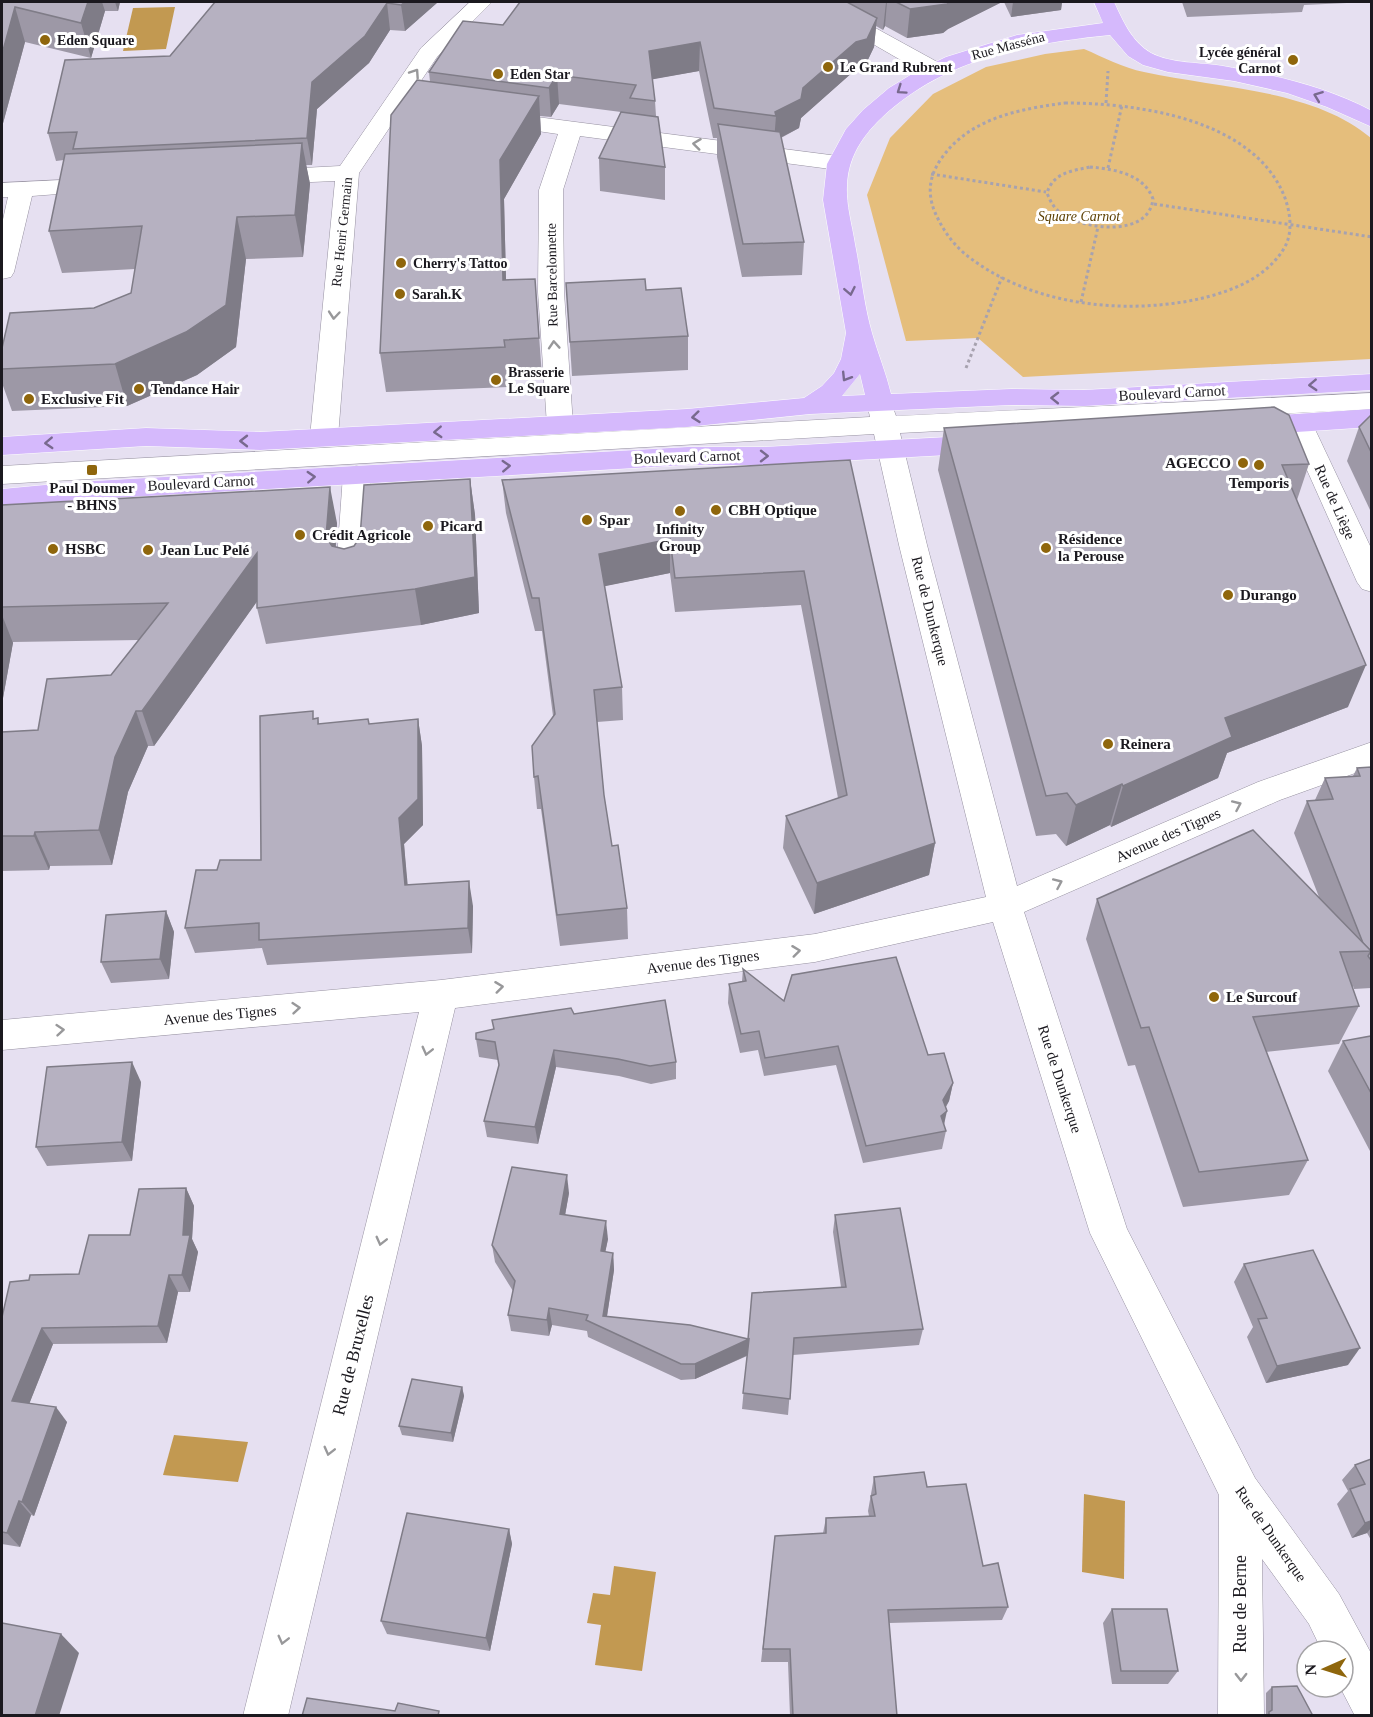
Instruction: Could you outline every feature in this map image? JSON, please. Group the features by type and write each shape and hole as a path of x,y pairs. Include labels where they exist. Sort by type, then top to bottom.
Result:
{"main road":[{"path":"1104,2 1116,28 1130,47 1149,60 1265,80 1329,100 1371,120"},
{"name":"Rue Masséna","path":"884,426 874,376 859,333 835,201 834,178 838,163 864,122 878,108 894,94 933,69 1023,40 1063,32 1116,28"},
{"path":"810,406 841,385 855,358 859,333"},
{"name":"Boulevard Carnot","path":"12,496 688,456 764,456 1011,397 1084,398 1371,382"},
{"name":"Boulevard Carnot","path":"2,446 146,437 239,441 324,437 687,418 810,406 884,426 1040,441 1090,435 1371,418"}],"street":[{"name":"Rue Henri Germain","path":"324,437 347,173 429,53 482,2"},
{"path":"814,2 933,69"},
{"path":"393,105 417,108"},
{"path":"476,116 838,163"},
{"name":"Rue Barcelonnette","path":"560,424 551,292 551,190 572,128"},
{"path":"240,178 347,173"},
{"path":"2,272 12,190 125,184"},
{"path":"2,475 1371,401"},
{"name":"Rue de Liège","path":"1299,423 1371,582"},
{"name":"Rue de Dunkerque","path":"884,426 1005,906 1109,1233 1239,1493 1324,1609 1371,1702"},
{"path":"350,573 357,475"},
{"path":"232,510 250,500 275,479"},
{"path":"12,496 55,518"},
{"name":"Avenue des Tignes","path":"2,1035 441,995 815,948 1005,906 1269,791 1371,754"},
{"name":"Rue de Bruxelles","path":"265,1716 441,995"},
{"name":"Rue de Berne","path":"1239,1493 1241,1716"}],"path":[{"path":"1065,103 1122,105 1176,116 1224,135 1262,161 1285,191 1291,224 1283,250 1260,274 1226,292 1182,303 1133,307 1082,302 1040,292 1002,277 966,255 942,229 930,201 931,174 943,153 964,134 992,119 1026,108 1065,103"},
{"path":"1108,168 1122,105"},
{"path":"1082,168 1108,168 1124,172 1147,186 1154,204 1150,213 1142,220 1115,228 1081,224 1055,211 1048,201 1046,192 1050,182 1059,174 1082,168"},
{"path":"931,174 1046,192"},
{"path":"1154,204 1371,237"},
{"path":"1082,302 1098,227"},
{"path":"962,377 1002,277"}],"green space":[{"name":"Square Carnot","path":"1084,49 1136,70 1293,100 1321,109 1348,122 1371,138 1371,359 1023,377 978,338 906,341 867,195 890,138 933,94 986,67 1045,54"}],"shaded area":[{"path":"175,7 166,49 123,51 133,8"},
{"path":"174,1435 248,1442 238,1482 163,1475"},
{"path":"1084,1494 1125,1501 1124,1579 1082,1572"},
{"path":"614,1566 656,1572 642,1671 595,1665 601,1625 587,1623 593,1593 610,1595"}],"building":[{"path":"2,2 88,2 81,23 15,7 2,54"},
{"path":"215,2 405,2 401,5 387,3 365,36 312,82 307,138 73,149 77,132 48,133 65,60 170,56"},
{"path":"520,2 847,2 877,18 867,39 856,42 803,88 801,99 775,112 776,116 714,108 700,42 649,51 655,101 630,98 636,85 557,75 549,88 429,72 463,21 503,25"},
{"path":"896,2 949,2 910,9"},
{"path":"417,80 539,96 500,160 503,280 535,279 539,338 504,340 505,347 380,353 391,115"},
{"path":"621,112 658,117 665,167 599,158"},
{"path":"718,124 780,132 804,242 743,244"},
{"path":"302,143 295,215 237,217 226,305 186,332 115,364 2,369 2,348 10,313 94,308 131,293 142,226 49,231 65,154"},
{"path":"645,279 646,290 681,288 688,336 570,342 566,283"},
{"path":"1274,407 1289,415 1309,464 1282,465 1366,665 1225,718 1232,737 1123,786 1122,784 1076,805 1067,793 1046,796 944,428"},
{"path":"1371,415 1371,452 1359,427"},
{"path":"850,460 935,843 817,883 786,816 847,795 804,571 675,578 670,539 599,554 622,687 594,690 604,795 612,846 618,845 627,908 557,915 538,776 534,777 532,746 555,714 539,598 532,598 502,480"},
{"path":"470,479 475,577 415,589 257,608 257,553 142,711 136,711 115,757 99,830 35,832 34,836 2,836 2,732 38,730 47,679 111,675 168,603 2,607 2,505 330,487 326,537 332,546 344,549 354,546 360,537 364,485"},
{"path":"313,711 313,719 318,718 318,724 368,719 369,724 418,719 418,799 399,818 405,885 469,881 468,928 259,940 259,923 185,928 196,870 217,870 220,860 261,860 260,716"},
{"path":"1371,767 1371,951 1363,943 1307,801 1333,799 1325,778 1360,776 1357,768"},
{"name":"Le Surcouf","path":"1253,830 1371,951 1340,952 1359,1006 1253,1017 1308,1160 1199,1172 1149,1027 1141,1028 1097,899"},
{"path":"166,911 160,959 101,962 106,915"},
{"path":"896,957 928,1055 944,1053 953,1083 943,1100 947,1111 941,1116 946,1131 866,1146 838,1046 765,1058 759,1031 741,1034 729,984 746,981 743,969 784,1001 792,975"},
{"path":"665,1000 676,1062 650,1066 554,1050 535,1127 484,1121 499,1065 495,1042 476,1039 476,1033 494,1029 492,1020 571,1008 574,1014"},
{"path":"1371,1036 1371,1093 1343,1041"},
{"path":"132,1062 122,1142 36,1147 47,1067"},
{"path":"512,1167 567,1175 560,1214 606,1221 601,1251 613,1253 603,1316 690,1325 748,1339 752,1293 846,1287 835,1215 900,1208 923,1329 794,1338 790,1399 743,1393 749,1339 695,1364 681,1364 586,1320 588,1315 549,1308 547,1320 508,1315 515,1281 492,1245"},
{"path":"186,1188 183,1235 190,1235 182,1275 169,1275 158,1326 42,1328 12,1401 56,1407 22,1502 19,1501 7,1533 2,1532 2,1317 10,1282 29,1280 30,1275 79,1274 89,1235 130,1235 139,1189"},
{"path":"1313,1250 1360,1348 1277,1366 1258,1319 1267,1318 1244,1264"},
{"path":"412,1379 462,1387 451,1433 399,1426"},
{"path":"1371,1459 1371,1521 1365,1523 1350,1489 1365,1484 1355,1465"},
{"path":"924,1472 927,1487 966,1484 983,1566 998,1563 1008,1607 888,1610 897,1716 793,1716 790,1649 763,1649 775,1536 826,1533 826,1518 875,1516 871,1496 876,1494 874,1477"},
{"path":"407,1513 509,1529 486,1638 381,1621"},
{"path":"1112,1609 1167,1609 1178,1671 1121,1671"},
{"path":"2,1623 61,1634 35,1716 2,1716"},
{"path":"1295,1686 1295,1699 1304,1699 1313,1716 1269,1716 1272,1710 1272,1687"},
{"path":"307,1698 395,1711 398,1703 439,1711 438,1716 302,1716"}],"place":[{"name":"Eden Square","path":"45,40"},
{"name":"Lycée général Carnot","path":"1293,60"},
{"name":"Le Grand Rubrent","path":"828,67"},
{"name":"Eden Star","path":"498,74"},
{"name":"Cherry's Tattoo","path":"401,263"},
{"name":"Sarah.K","path":"400,294"},
{"name":"Brasserie Le Square","path":"496,380"},
{"name":"Tendance Hair","path":"139,389"},
{"name":"Exclusive Fit","path":"29,399"},
{"name":"AGECCO","path":"1243,463"},
{"name":"Temporis","path":"1259,465"},
{"name":"Paul Doumer - BHNS","path":"92,470"},
{"name":"CBH Optique","path":"716,510"},
{"name":"Infinity Group","path":"680,511"},
{"name":"Spar","path":"587,520"},
{"name":"Picard","path":"428,526"},
{"name":"Crédit Agricole","path":"300,535"},
{"name":"Résidence la Perouse","path":"1046,548"},
{"name":"HSBC","path":"53,549"},
{"name":"Jean Luc Pelé","path":"148,550"},
{"name":"Durango","path":"1228,595"},
{"name":"Reinera","path":"1108,744"},
{"name":"Le Surcouf","path":"1214,997"}]}
